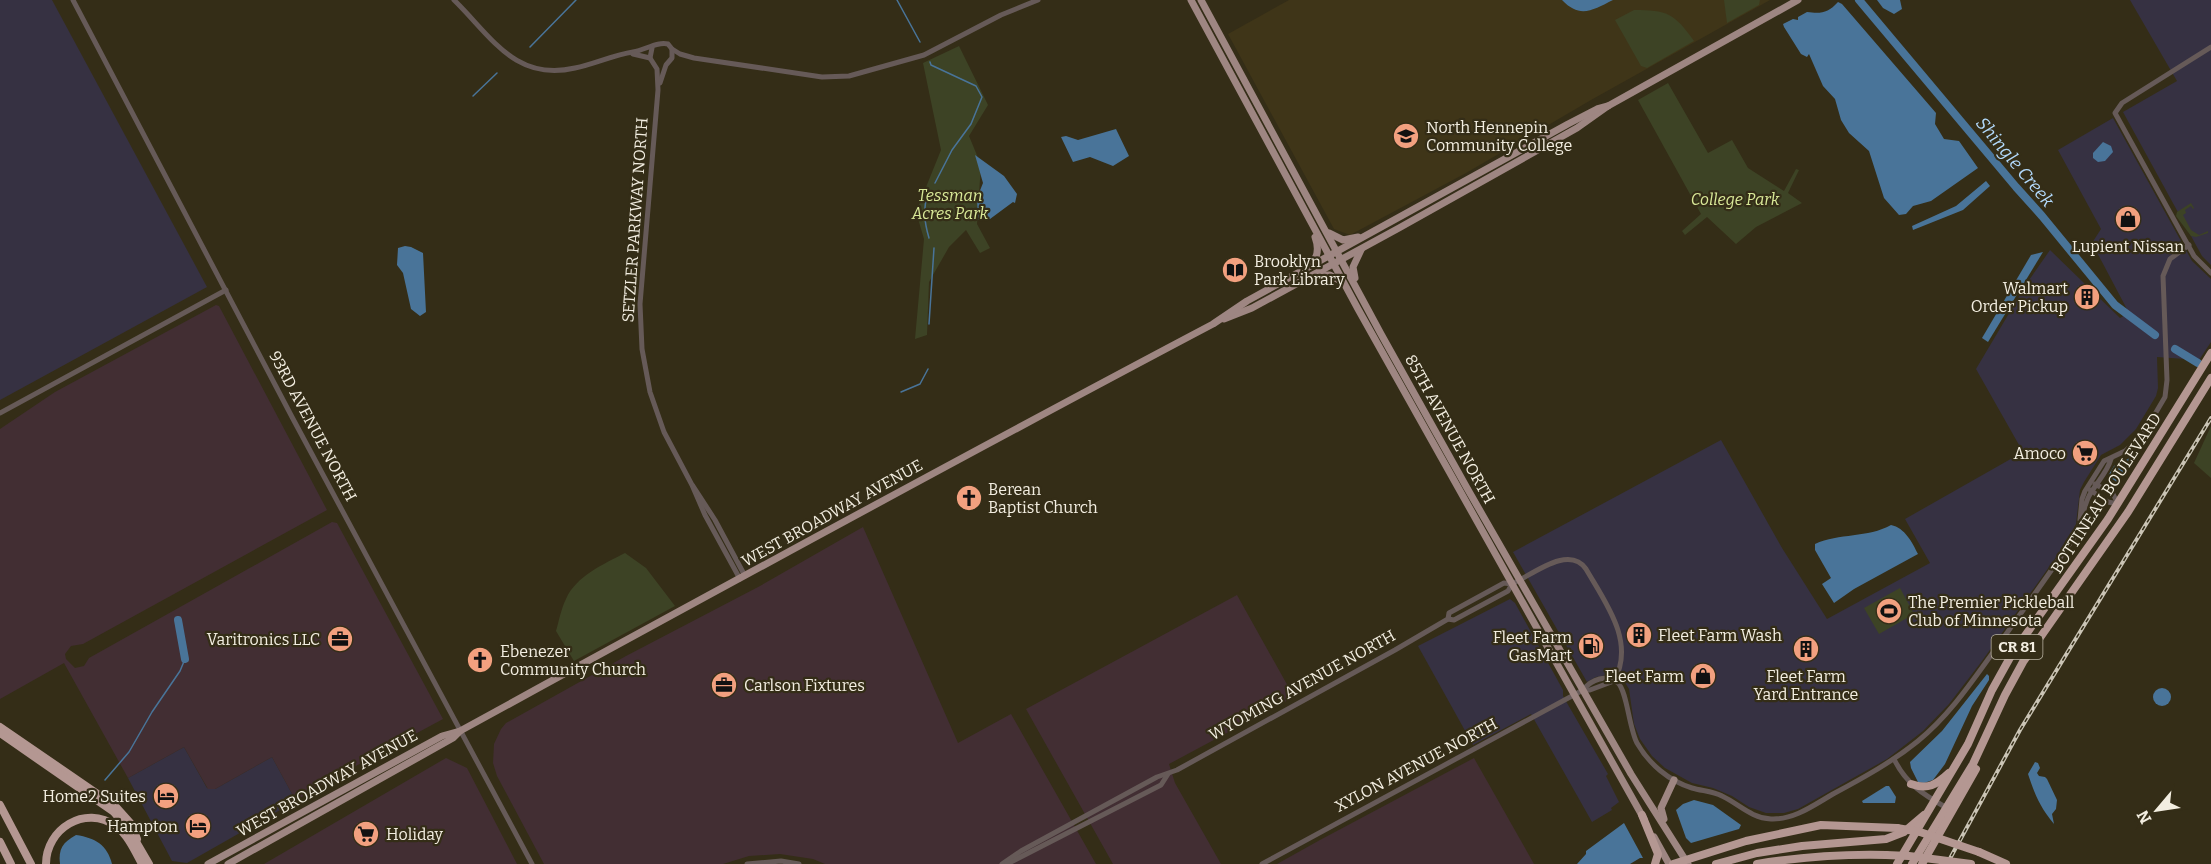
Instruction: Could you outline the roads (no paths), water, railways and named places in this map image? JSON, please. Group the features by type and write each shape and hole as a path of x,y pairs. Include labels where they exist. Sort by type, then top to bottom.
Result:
{"highway":[{"name":"BOTTINEAU BOULEVARD","path":"1897,864 1968,744 2000,673 2118,504 2211,353"},
{"name":"BOTTINEAU BOULEVARD","path":"1912,864 1973,764 2005,694 2023,662 2128,512 2211,378"},
{"path":"0,727 115,806 134,828 139,846"},
{"path":"1922,864 1978,764 1989,730"},
{"path":"0,733 108,807 124,823 149,864"},
{"path":"1911,784 1920,788 1931,788 1954,768"},
{"path":"0,805 31,864"},
{"path":"1716,864 1757,853 1802,846 1886,839 1904,832 1929,810"},
{"path":"1642,815 1657,849 1658,857 1655,864"},
{"path":"46,864 50,844 59,830 72,822 90,817 105,820 118,828 142,864"},
{"path":"1671,864 1686,862 1746,841 1821,825 1897,828 1920,832 1979,852 2006,864"},
{"path":"0,842 11,864"},
{"path":"1757,864 1790,858 1837,854 1909,856 1971,864"}],"main road":[{"name":"85TH AVENUE NORTH","path":"1191,0 1344,284 1671,864"},
{"name":"85TH AVENUE NORTH","path":"1201,0 1381,334 1520,581 1644,795 1686,862"},
{"name":"WEST BROADWAY AVENUE","path":"208,864 442,736 460,731 954,461 1219,321 1252,308 1334,264 1571,132 1608,106 1798,0"},
{"name":"WEST BROADWAY AVENUE","path":"1219,321 1236,308 1329,256 1568,124 1608,106"},
{"path":"1268,141 1271,155 1318,244 1314,261 1304,270"},
{"path":"1325,230 1335,238 1347,241 1384,226"},
{"path":"1362,248 1354,261 1353,274 1380,324 1381,334"},
{"path":"1308,278 1327,274 1344,284"},
{"name":"WEST BROADWAY AVENUE","path":"228,864 453,738 460,731"},
{"path":"1674,780 1662,804 1661,812 1674,840"},
{"path":"1644,795 1655,800 1663,798 1669,792"}],"street":[{"name":"93RD AVENUE NORTH","path":"73,0 532,864"},
{"path":"454,0 500,50 530,66 568,70 615,55 652,48 661,43 668,44 680,54 694,58 822,77 849,76 924,55 1001,15 1038,0"},
{"path":"2211,47 2122,103 2116,111 2118,121 2188,245 2203,267 2211,273"},
{"path":"650,58 652,48"},
{"path":"668,64 673,54 672,49"},
{"path":"629,53 650,58 655,64 668,64 678,59 694,58"},
{"name":"SETZLER PARKWAY NORTH","path":"655,64 658,74 658,90 640,304 642,349 647,382 657,412 705,515 742,578"},
{"name":"SETZLER PARKWAY NORTH","path":"658,90 668,64"},
{"path":"1614,681 1620,684 1623,690 1629,724 1637,743 1654,765 1674,780 1690,787 1719,794 1753,815 1771,819 1798,814 1894,759 1930,730 1954,705 2067,548 2080,525 2094,483 2111,459 2136,443 2165,397 2167,380 2163,276 2168,262 2188,245"},
{"path":"0,413 226,290"},
{"path":"2094,483 2113,494 2118,504"},
{"path":"2090,490 2108,502 2118,504"},
{"name":"WYOMING AVENUE NORTH","path":"1002,864 1021,851 1157,777 1168,774 1448,619 1454,620 1508,591 1512,584 1564,558 1573,558 1586,568 1618,630 1623,654 1619,672 1614,681"},
{"name":"XYLON AVENUE NORTH","path":"1262,864 1575,694 1614,681"},
{"path":"1894,759 1911,784 1947,808"},
{"name":"WYOMING AVENUE NORTH","path":"1007,864 1161,785 1168,774"},
{"path":"747,864 781,861 799,864"}],"water":[{"path":"1562,0 1613,0 1593,9 1581,11"},
{"path":"1877,0 1900,0 1902,9 1894,14 1883,8"},
{"path":"1838,2 1936,113 1935,124 1944,139 1959,141 1978,168 1931,201 1913,206 1906,214 1899,215 1884,198 1869,151 1849,133 1841,120 1835,99 1823,86 1809,54 1807,57 1801,54 1783,24 1793,19 1798,20 1798,17 1807,12 1827,11"},
{"path":"1116,129 1129,156 1113,166 1090,157 1073,162 1061,137 1066,136 1078,140"},
{"path":"2103,142 2111,146 2113,152 2105,161 2098,162 2093,158 2093,153"},
{"path":"975,155 1004,176 1017,194 1015,203 1013,202 990,219 978,220 977,198 983,183"},
{"path":"1986,181 1990,186 1963,210 1913,230 1912,226 1956,206"},
{"path":"405,246 423,253 426,312 420,316 411,309 403,273 397,265 398,248"},
{"path":"2043,252 1988,342 1982,338 2031,255"},
{"path":"2132,457 2135,458 2117,482 2108,476 2114,466"},
{"path":"1891,525 1904,532 1918,554 1854,589 1834,603 1822,584 1831,578 1815,550 1815,544 1834,538 1873,532"},
{"path":"1987,674 1989,680 1972,706 1945,764 1933,780 1918,782 1910,762 1942,731"},
{"path":"2162,688 2168,691 2171,697 2168,703 2162,706 2156,703 2153,697 2156,691"},
{"path":"2035,762 2040,768 2037,773 2047,779 2057,800 2056,809 2052,814 2054,824 2038,801 2028,774"},
{"path":"1889,786 1896,797 1895,803 1863,803 1862,801"},
{"path":"1694,800 1713,805 1741,825 1739,829 1691,843 1686,838 1676,810 1683,804"},
{"path":"1624,823 1643,858 1630,864 1577,864 1586,851"},
{"path":"76,835 100,843 112,864 60,864 62,846"}],"waterway":[{"path":"530,47 576,0"},
{"path":"897,0 920,42"},
{"name":"Shingle Creek","path":"1859,0 2115,305 2155,335"},
{"path":"930,62 931,65 976,86 982,97 971,124 952,150 935,183"},
{"path":"473,96 497,73"},
{"path":"928,192 925,215 929,238"},
{"path":"929,324 934,248"},
{"name":"Shingle Creek","path":"2175,349 2198,363"},
{"path":"901,392 920,384 928,369"},
{"path":"178,620 185,659"},
{"path":"105,780 129,752 152,712 180,671 185,659"}],"railway":[{"path":"1947,864 2020,730 2211,418"}],"place":[{"name":"North Hennepin Community College","path":"1406,136"},
{"name":"Lupient Nissan","path":"2128,219"},
{"name":"Brooklyn Park Library","path":"1235,270"},
{"name":"Walmart Order Pickup","path":"2087,297"},
{"name":"Amoco","path":"2085,453"},
{"name":"Berean Baptist Church","path":"969,498"},
{"name":"The Premier Pickleball Club of Minnesota","path":"1889,611"},
{"name":"Fleet Farm Wash","path":"1639,635"},
{"name":"Varitronics LLC","path":"340,639"},
{"name":"Fleet Farm GasMart","path":"1591,646"},
{"name":"Fleet Farm Yard Entrance","path":"1806,649"},
{"name":"Ebenezer Community Church","path":"480,660"},
{"name":"Fleet Farm","path":"1703,676"},
{"name":"Carlson Fixtures","path":"724,685"},
{"name":"Home2 Suites","path":"166,796"},
{"name":"Hampton","path":"198,826"},
{"name":"Holiday","path":"366,834"}],"park label":[{"name":"College Park","path":"1735,199"},
{"name":"Tessman Acres Park","path":"950,204"}]}
